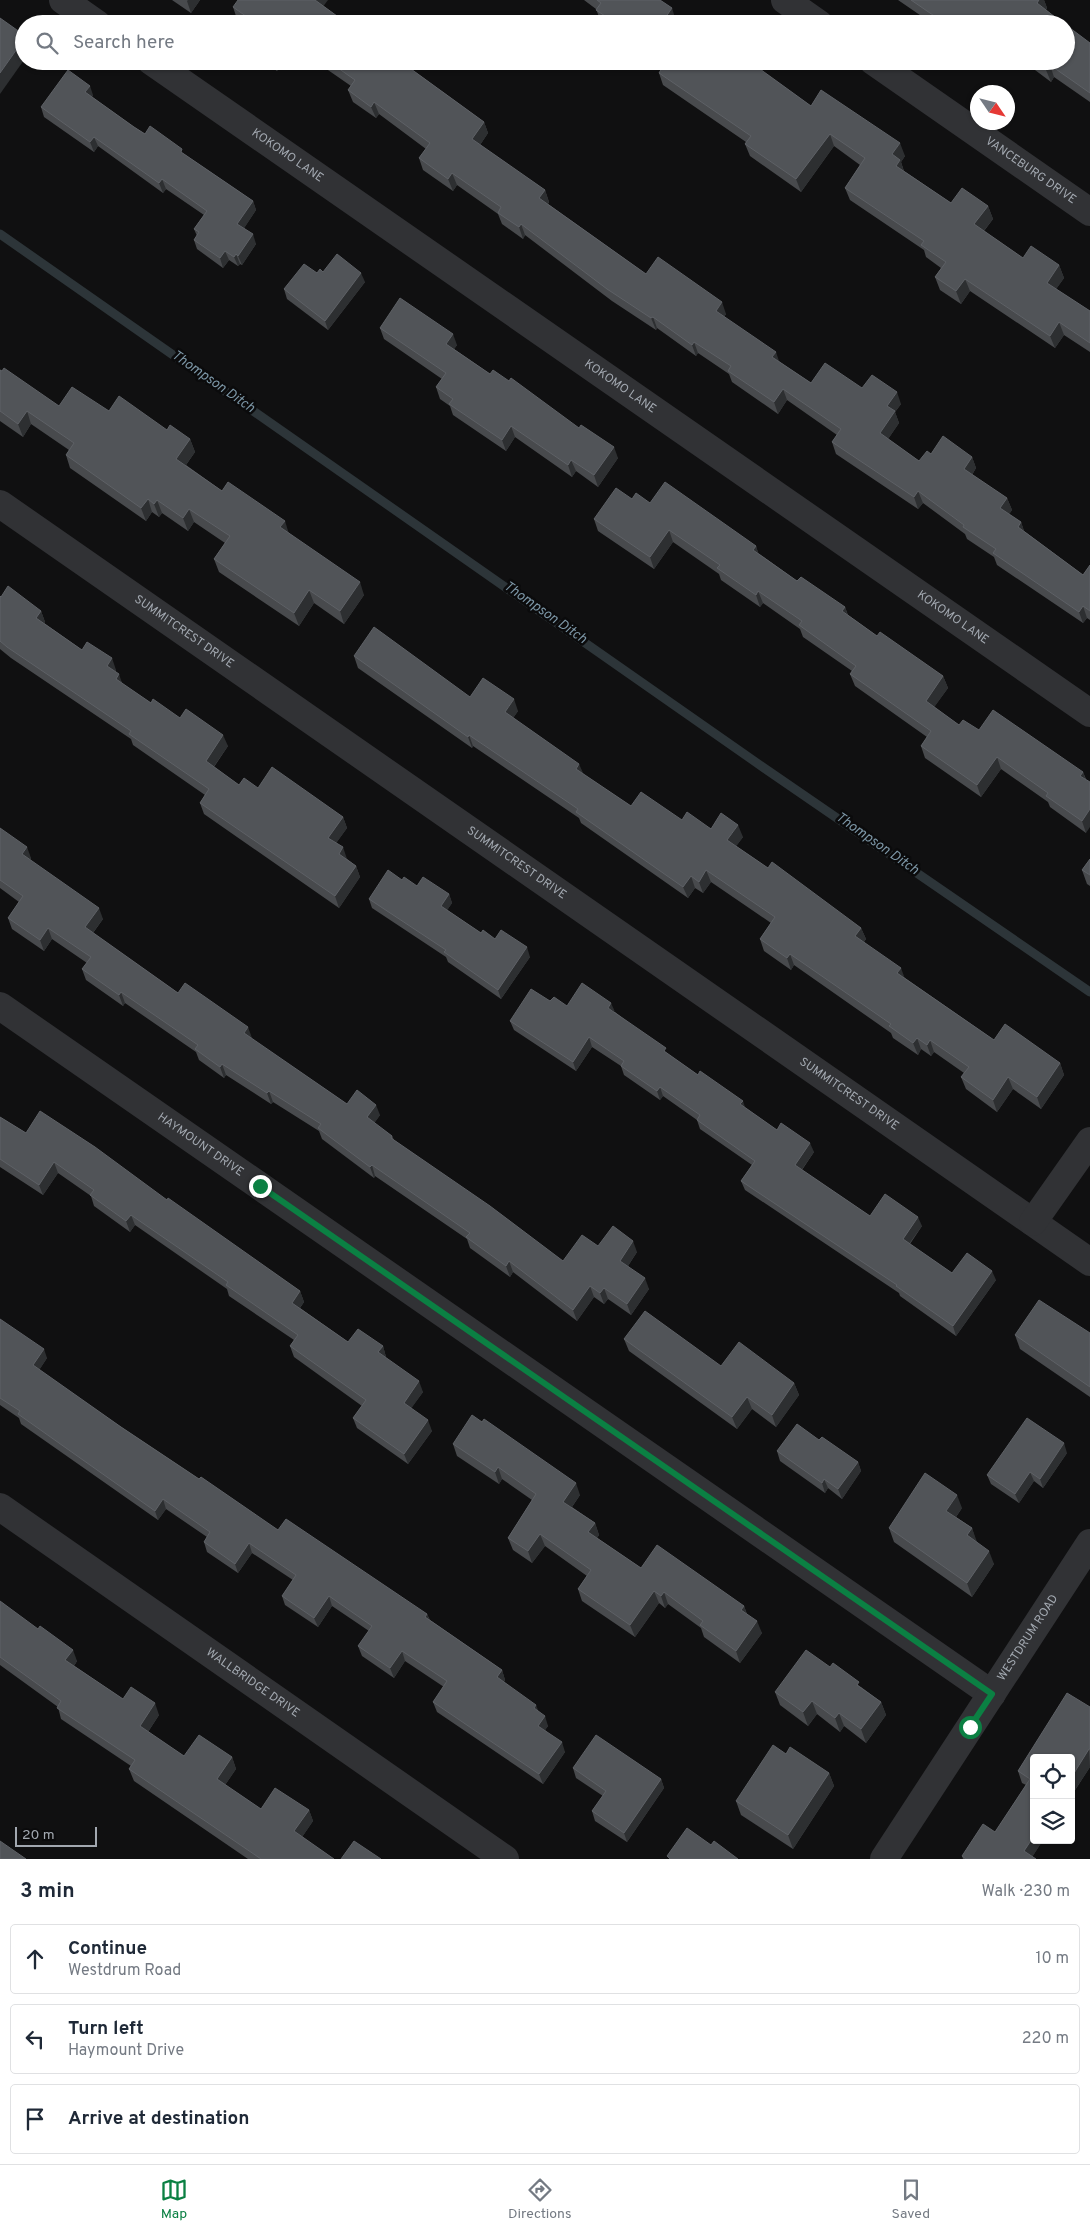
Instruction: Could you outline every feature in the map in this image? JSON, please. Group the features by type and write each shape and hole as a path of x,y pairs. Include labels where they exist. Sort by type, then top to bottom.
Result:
{"street":[{"path":"63,0 84,15"},
{"path":"785,0 806,15"},
{"name":"KOKOMO LANE","path":"164,70 1090,713"},
{"name":"VANCEBURG DRIVE","path":"886,70 1090,212"},
{"name":"SUMMITCREST DRIVE","path":"0,504 1033,1222"},
{"name":"HAYMOUNT DRIVE","path":"0,1006 992,1694"},
{"path":"1090,1140 1033,1222 1090,1262"},
{"name":"WALLBRIDGE DRIVE","path":"0,1508 505,1859"},
{"name":"WESTDRUM ROAD","path":"884,1859 1090,1543"}],"building":[{"path":"238,0 315,0 336,15 244,15 233,7"},
{"path":"597,0 660,0 672,8 667,15 604,15 596,10 601,3"},
{"path":"911,0 1039,0 1037,3 1052,15 933,15"},
{"path":"0,18 15,29 15,52 0,73"},
{"path":"1075,32 1090,43 1090,93 1057,70 1075,70"},
{"path":"68,70 90,86 85,92 134,127 145,134 150,126 182,149 181,152 253,201 237,224 253,234 238,256 236,254 234,257 225,251 220,258 194,240 199,232 194,229 207,211 162,179 159,183 94,137 90,142 41,107"},
{"path":"341,70 412,70 484,122 472,139 545,190 539,198 646,274 658,257 722,302 716,311 776,352 772,357 811,383 825,363 862,388 872,375 897,392 887,406 895,411 880,433 919,461 927,451 931,454 943,436 972,457 964,469 1007,498 1000,508 1021,522 1018,527 1083,575 1090,565 1090,611 1083,606 1079,612 993,553 996,549 963,527 964,525 918,491 914,497 832,442 841,429 783,389 774,402 728,371 731,366 694,342 692,345 653,317 651,318 607,289 521,224 519,227 498,213 501,207 452,173 448,179 419,158 430,143 374,102 371,107 348,90 355,80"},
{"path":"661,70 761,70 811,106 821,90 900,143 892,154 900,160 896,166 951,203 962,188 988,206 974,224 1023,258 1031,246 1059,265 1047,283 1090,311 1090,343 1059,322 1050,336 965,279 956,291 935,277 946,262 921,245 924,241 845,188 865,158 830,134 796,179 745,144 751,136 659,73"},
{"path":"337,254 361,273 325,321 284,289 304,264 317,273 320,269 323,272"},
{"path":"400,298 453,334 446,344 490,374 493,370 509,381 511,378 579,428 581,425 614,447 594,475 571,460 568,465 511,426 502,440 449,404 453,399 436,387 446,373 380,328"},
{"path":"4,368 59,406 72,387 109,411 119,396 167,430 170,425 190,439 176,459 222,491 228,482 285,521 280,527 360,582 340,611 309,590 294,613 214,559 230,536 189,509 183,518 157,500 154,504 148,499 141,508 66,455 74,443 27,411 18,424 0,411 0,370 2,371"},
{"path":"665,482 756,546 753,550 797,581 801,577 845,607 842,611 877,636 880,632 943,676 926,701 959,725 963,720 979,730 993,710 1083,772 1080,776 1090,782 1090,809 1082,821 1046,796 1048,793 997,757 977,785 921,746 931,731 850,674 856,666 799,625 802,621 758,591 756,595 717,568 720,565 669,530 650,557 594,519 616,488 632,499 636,493 650,503"},
{"path":"8,586 41,611 36,618 82,650 87,642 112,658 107,666 119,674 116,679 151,703 153,699 180,718 186,709 223,735 206,761 239,785 244,778 258,788 272,767 343,817 328,838 343,847 339,854 356,866 335,896 200,803 209,789 129,734 131,731 0,641 0,596"},
{"path":"374,627 470,697 483,678 514,699 505,712 579,764 576,769 631,806 641,792 682,820 687,812 711,829 721,813 738,825 727,840 768,868 772,862 861,928 855,936 901,968 897,973 994,1040 1005,1024 1060,1063 1037,1097 1008,1077 993,1100 961,1077 969,1067 930,1040 927,1045 917,1038 913,1043 889,1026 891,1024 790,954 787,958 760,939 775,917 706,870 699,882 691,876 683,887 576,812 578,809 469,735 468,737 354,656"},
{"path":"0,828 27,847 22,854 99,908 85,927 178,993 185,983 248,1027 244,1033 347,1104 357,1090 376,1105 367,1117 392,1136 391,1138 490,1206 563,1261 582,1235 598,1246 613,1226 633,1241 620,1261 645,1278 627,1304 604,1288 600,1293 590,1286 573,1310 509,1261 506,1266 466,1237 470,1233 372,1165 370,1167 318,1128 321,1124 222,1064 220,1067 195,1049 198,1045 121,992 119,995 82,969 91,957 48,928 40,940 8,918 23,896 0,880"},
{"path":"1090,859 1090,875 1082,870"},
{"path":"388,870 402,880 404,877 417,886 423,877 449,894 441,906 481,933 483,930 495,939 501,930 527,947 498,990 444,952 446,950 369,899"},
{"path":"582,983 611,1003 608,1008 666,1048 664,1051 698,1075 700,1071 743,1101 740,1104 777,1130 781,1123 810,1143 795,1165 870,1216 885,1194 918,1217 903,1239 952,1273 967,1253 992,1271 953,1326 897,1285 741,1181 755,1161 697,1120 700,1115 660,1087 657,1091 621,1066 624,1061 589,1037 573,1062 510,1021 531,989 550,1001 554,997 567,1006"},
{"path":"40,1111 95,1147 167,1200 168,1198 300,1291 292,1303 348,1342 358,1329 383,1346 378,1352 419,1381 404,1403 428,1420 404,1454 353,1418 366,1400 290,1346 298,1335 226,1285 228,1282 131,1215 126,1221 90,1195 94,1190 54,1162 39,1185 0,1159 0,1117 26,1133"},
{"path":"1039,1300 1090,1333 1090,1387 1015,1335"},
{"path":"645,1311 721,1366 739,1342 794,1383 772,1415 747,1397 732,1417 624,1339"},
{"path":"0,1319 44,1349 33,1365 121,1427 199,1479 201,1477 278,1530 286,1519 427,1614 425,1617 502,1670 497,1677 536,1705 534,1708 545,1716 538,1726 562,1742 539,1774 433,1702 447,1681 402,1651 390,1668 358,1646 372,1626 329,1596 314,1618 282,1596 296,1575 249,1543 235,1564 204,1542 210,1532 163,1499 155,1511 18,1414 20,1411 0,1398"},
{"path":"472,1415 482,1422 484,1419 576,1483 563,1502 595,1523 588,1532 641,1568 657,1545 744,1606 741,1610 757,1621 736,1651 700,1625 703,1621 664,1592 661,1596 654,1591 630,1625 578,1589 591,1570 540,1534 528,1551 508,1538 536,1494 498,1467 495,1472 453,1444"},
{"path":"1027,1418 1064,1443 1040,1479 1030,1472 1015,1494 987,1475"},
{"path":"797,1424 819,1440 822,1437 858,1462 838,1489 824,1479 822,1483 777,1451"},
{"path":"925,1473 957,1495 946,1511 972,1528 967,1535 989,1551 967,1583 889,1528"},
{"path":"0,1601 38,1629 40,1626 73,1650 65,1660 123,1699 131,1687 155,1703 140,1726 184,1756 199,1735 232,1757 217,1779 261,1809 275,1788 309,1810 294,1831 334,1859 261,1859 129,1769 135,1760 57,1708 61,1701 0,1657"},
{"path":"806,1650 830,1667 833,1663 859,1682 857,1685 881,1702 861,1729 839,1713 835,1718 812,1701 803,1712 775,1692"},
{"path":"1067,1693 1090,1707 1090,1749 1075,1772 1075,1754 1030,1754 1030,1779 1018,1771"},
{"path":"596,1735 661,1779 624,1833 592,1811 606,1791 573,1768"},
{"path":"773,1745 786,1754 790,1747 829,1773 788,1835 736,1801"},
{"path":"1030,1779 1030,1842 1024,1851 1036,1859 966,1859 962,1856 983,1824 995,1832"},
{"path":"687,1828 711,1845 714,1841 738,1859 670,1859 667,1856"},
{"path":"0,1841 26,1859 0,1859"},
{"path":"354,1841 381,1859 341,1859"}],"waterway":[{"name":"Thompson Ditch","path":"0,234 767,770 1090,992"}],"route":[{"path":"260,1186 992,1694 970,1727"}]}
